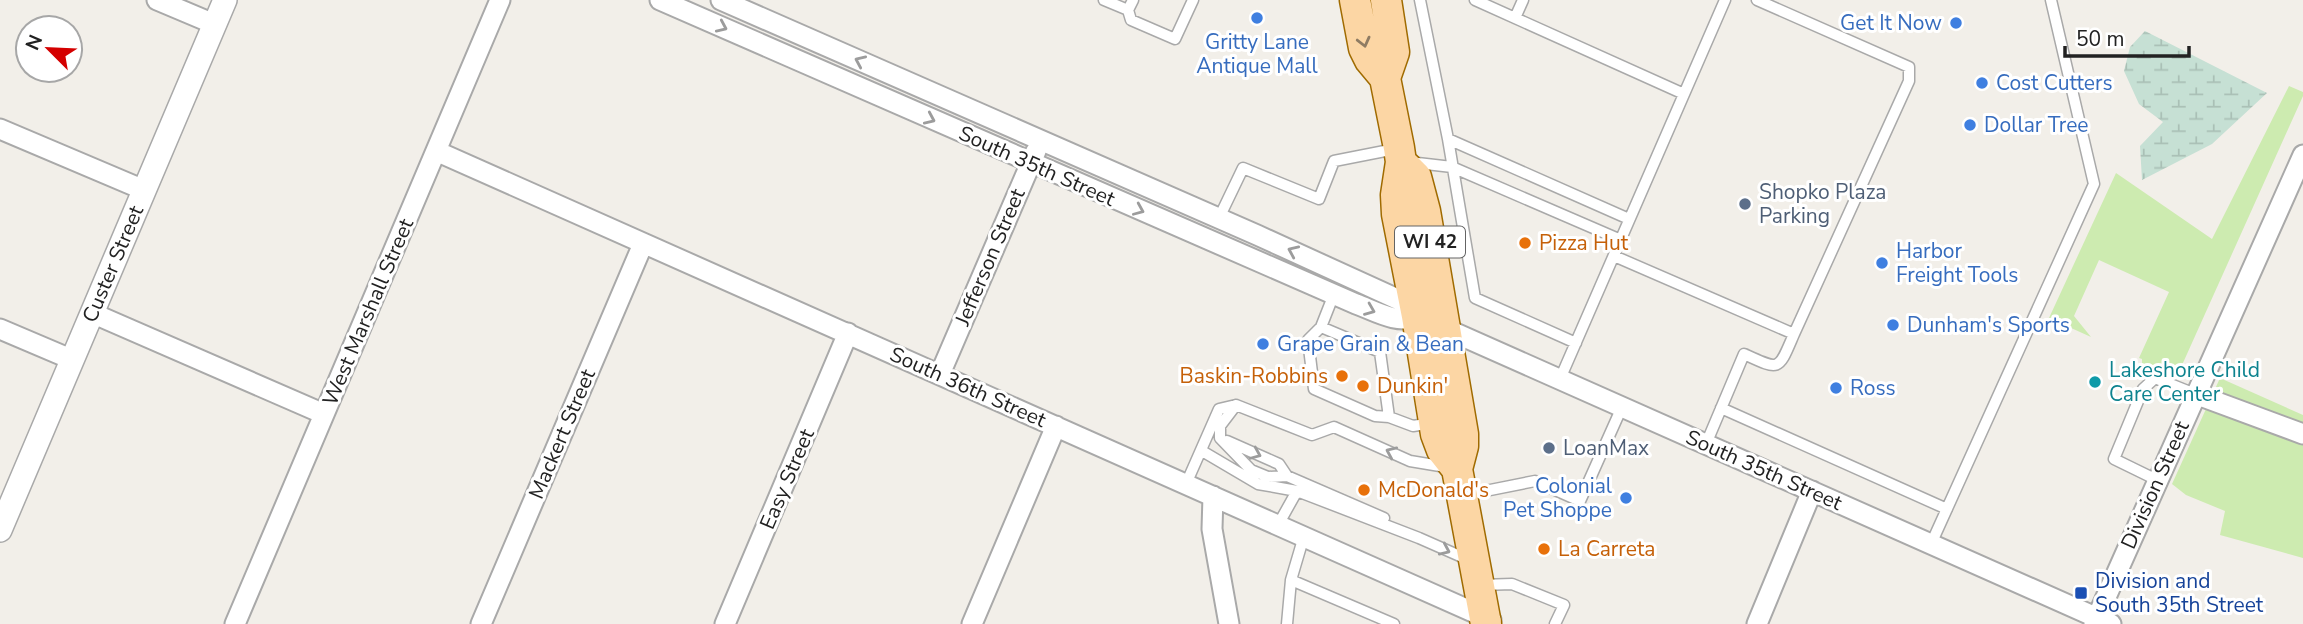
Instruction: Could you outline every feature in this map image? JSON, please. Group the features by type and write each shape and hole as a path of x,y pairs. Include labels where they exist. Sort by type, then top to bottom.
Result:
{"main road":[{"name":"WI 42","path":"1355,0 1367,54 1385,78 1400,155 1396,207 1418,316 1435,423 1442,450 1459,483 1477,574 1490,622"},
{"name":"WI 42","path":"1385,78 1394,52 1386,0"},
{"name":"WI 42","path":"1400,155 1420,187 1463,434 1459,483"}],"street":[{"path":"157,0 214,24"},
{"name":"Custer Street","path":"0,530 225,0"},
{"name":"West Marshall Street","path":"235,624 500,0"},
{"name":"South 35th Street","path":"660,0 1334,294 1387,316 1408,320 1418,316"},
{"name":"South 35th Street","path":"721,0 1219,218 1404,302 1418,316 2100,622"},
{"path":"0,129 144,190"},
{"name":"Jefferson Street","path":"940,374 1041,141"},
{"name":"South 36th Street","path":"436,151 1304,536 1490,622"},
{"name":"Division Street","path":"2100,622 2157,480 2303,155"},
{"name":"Mackert Street","path":"481,624 643,244"},
{"path":"92,313 324,414"},
{"path":"0,330 73,360"},
{"name":"Easy Street","path":"725,624 848,333"},
{"path":"2195,394 2303,434"},
{"path":"972,624 1056,426"},
{"path":"1757,624 1812,491"},
{"path":"1213,496 1212,529 1229,624"}],"lane":[{"path":"1104,0 1128,10"},
{"path":"1133,0 1128,10 1131,20 1175,39 1193,0"},
{"path":"1420,0 1448,138 1475,298 1576,343"},
{"path":"1475,0 1684,94"},
{"path":"1515,18 1524,0"},
{"path":"1560,379 1725,0"},
{"path":"1706,444 1744,355 1770,366 1781,363 1910,74 1909,67 1756,0"},
{"path":"1931,544 2094,184 2051,0"},
{"path":"1448,138 1629,219"},
{"path":"1219,218 1243,168 1319,199 1334,161 1400,155 1452,167 1621,240"},
{"path":"1614,256 1794,334"},
{"path":"1334,294 1321,327 1308,340 1314,389 1375,416 1389,417 1413,426 1435,423"},
{"path":"1321,327 1380,352 1389,417"},
{"path":"2157,480 2114,459 2143,388 2155,378 2195,394"},
{"path":"1236,405 1220,426 1220,438 1251,470 1268,477 1287,476 1414,531 1419,538"},
{"path":"1186,484 1219,409 1236,405 1312,435 1334,427 1459,483 1535,481 1580,501 1622,407"},
{"path":"1721,408 1947,509"},
{"path":"1220,438 1279,464 1287,476"},
{"path":"1202,451 1258,484 1297,491 1419,538 1477,574 1512,584 1564,605 1555,624"},
{"path":"1278,525 1297,491"},
{"path":"1287,624 1291,580 1304,536"},
{"path":"1291,580 1394,624"}],"green space":[{"path":"2145,31 2267,93 2212,144 2142,180 2140,146 2163,122 2139,104 2124,71 2130,47"},
{"path":"2289,86 2303,92 2303,96 2178,374 2142,368 2142,359 2139,358 2169,292 2099,260 2074,316 2091,337 2049,318 2116,173 2212,239"},
{"path":"2220,378 2303,415 2303,558 2220,535 2225,511 2186,495 2172,484"}],"place":[{"name":"Gritty Lane Antique Mall","path":"1257,18"},
{"name":"Get It Now","path":"1956,23"},
{"name":"Cost Cutters","path":"1982,83"},
{"name":"Dollar Tree","path":"1970,125"},
{"name":"Shopko Plaza Parking","path":"1745,204"},
{"name":"Pizza Hut","path":"1525,243"},
{"name":"Harbor Freight Tools","path":"1882,263"},
{"name":"Dunham's Sports","path":"1893,325"},
{"name":"Grape Grain & Bean","path":"1263,344"},
{"name":"Baskin-Robbins","path":"1342,376"},
{"name":"Lakeshore Child Care Center","path":"2095,382"},
{"name":"Dunkin'","path":"1363,386"},
{"name":"Ross","path":"1836,388"},
{"name":"LoanMax","path":"1549,448"},
{"name":"McDonald's","path":"1364,490"},
{"name":"Colonial Pet Shoppe","path":"1626,498"},
{"name":"La Carreta","path":"1544,549"},
{"name":"Division and South 35th Street","path":"2081,593"}]}
